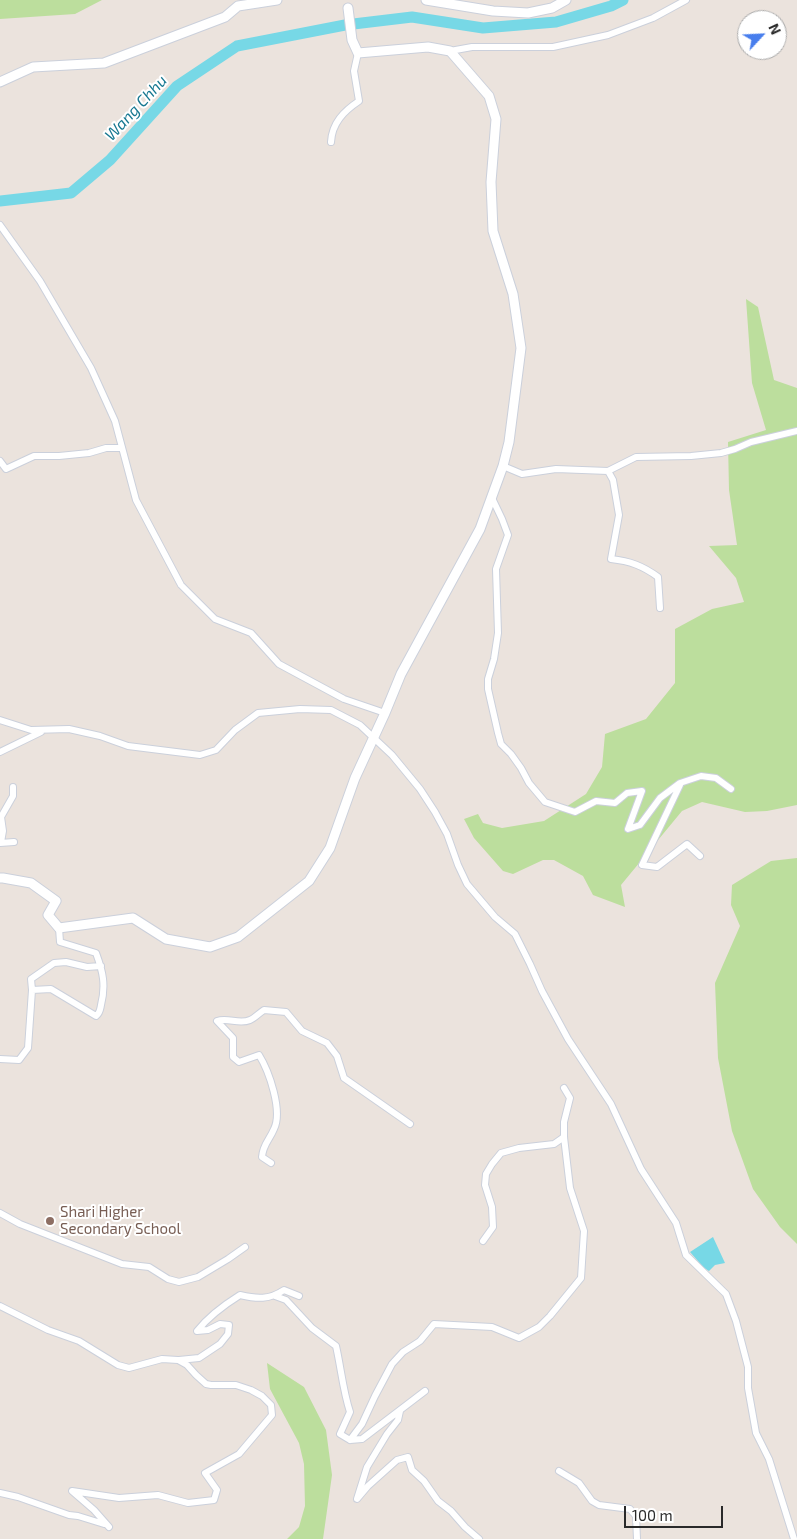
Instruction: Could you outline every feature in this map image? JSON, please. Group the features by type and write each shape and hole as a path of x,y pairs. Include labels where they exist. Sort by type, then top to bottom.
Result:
{"street":[{"path":"0,82 33,67 104,63 225,17 238,6 277,0"},
{"path":"426,0 492,11 528,13 552,8 566,0"},
{"path":"358,53 428,47 450,51 472,47 553,47 608,35 653,18 686,0"},
{"path":"331,142 331,134 337,120 359,101 354,71 358,53 352,40 348,8"},
{"path":"59,928 133,918 166,939 210,948 238,937 309,880 330,848 355,778 401,674 480,529 503,466 509,442 521,348 513,294 493,231 491,182 496,119 489,96 450,51"},
{"path":"0,225 40,281 91,368 115,420 136,500 181,584 215,620 251,633 279,664 344,699 385,713"},
{"path":"503,466 522,474 556,469 608,471 636,457 691,456 720,453 751,442 797,431"},
{"path":"0,461 6,469 34,456 89,454 106,448 121,448"},
{"path":"608,471 613,480 619,515 611,559 624,560 644,567 658,577 660,608"},
{"path":"492,498 508,534 496,569 498,633 488,680 488,689 501,744 511,754 529,783 545,802 574,812 596,801 615,803 627,792 642,791 628,829 640,825 660,798 680,783 701,776 716,778 731,789"},
{"path":"0,720 31,730 69,729 100,736 128,746 200,755 216,750 236,730 258,713 300,709 331,710 360,725 401,765 435,812 447,834 467,884 496,917 515,934 568,1040 611,1104 641,1169 676,1223 686,1255 726,1294 736,1321 748,1367 748,1388 756,1433 769,1460 794,1539"},
{"path":"0,752 44,730"},
{"path":"680,783 642,865 657,868 687,844 700,856"},
{"path":"13,787 13,796 1,816 3,831 0,842 14,842"},
{"path":"1,877 31,883 56,901 48,915 59,928 60,942 96,952 101,966 105,991 99,1013 96,1016 51,988 32,990"},
{"path":"0,1059 18,1060 28,1048 31,979 54,962 66,962 87,967 101,966"},
{"path":"272,1163 262,1157 263,1148 274,1129 277,1118 276,1104 267,1067 259,1055 240,1062 233,1058 233,1038 217,1020 223,1018 240,1022 250,1020 264,1010 286,1012 302,1031 327,1043 337,1056 344,1078 410,1124"},
{"path":"350,1440 362,1424 392,1364 402,1352 420,1341 434,1324 492,1327 519,1338 539,1327 581,1278 584,1231 570,1188 564,1122 570,1098 564,1088"},
{"path":"483,1241 493,1227 492,1206 485,1185 486,1174 492,1164 501,1153 520,1148 554,1144 564,1137"},
{"path":"0,1213 20,1224 122,1264 149,1267 168,1279 179,1282 198,1277 244,1247"},
{"path":"0,1306 48,1330 79,1340 118,1365 129,1368 162,1359 199,1358 220,1344 228,1334 229,1325 220,1324 208,1330 197,1331 224,1305 240,1296 259,1299 275,1296 284,1290 300,1296"},
{"path":"275,1296 286,1300 312,1328 336,1346 345,1398 350,1412 340,1434 350,1440 362,1439 425,1391"},
{"path":"0,1493 18,1497 69,1515 100,1522 109,1527 94,1510 72,1491 119,1498 158,1495 188,1503 214,1500 217,1490 205,1473 239,1454 272,1415 271,1405 252,1390 236,1385 206,1384 187,1365 178,1360"},
{"path":"400,1411 398,1420 367,1467 357,1499 396,1460 408,1457 412,1470 424,1481 438,1500 480,1539"},
{"path":"559,1471 579,1483 592,1501 599,1505 630,1509 636,1516 637,1539"}],"green space":[{"path":"0,0 102,0 75,14 0,19"},
{"path":"746,299 758,307 774,380 797,388 797,805 767,811 745,812 702,802 682,811 621,885 625,907 593,895 583,876 554,860 543,860 513,874 503,871 474,838 464,819 478,814 483,823 502,828 544,821 586,794 602,767 605,734 646,719 675,683 675,629 712,609 744,602 736,578 709,546 737,545 729,490 728,442 766,430 752,383"},
{"path":"797,858 797,1244 780,1227 753,1189 732,1131 718,1058 715,983 740,926 731,905 732,885 771,861"},
{"path":"267,1363 304,1387 326,1430 332,1475 323,1539 287,1539 299,1527 305,1506 304,1464 299,1443 270,1389"}],"water":[{"path":"713,1237 725,1263 715,1265 709,1271 690,1252"}],"waterway":[{"name":"Wang Chhu","path":"0,201 71,193 110,160 177,86 237,46 345,25 412,17 483,28 556,22 611,6 623,0"}],"place":[{"name":"Shari Higher Secondary School","path":"50,1221"}]}
